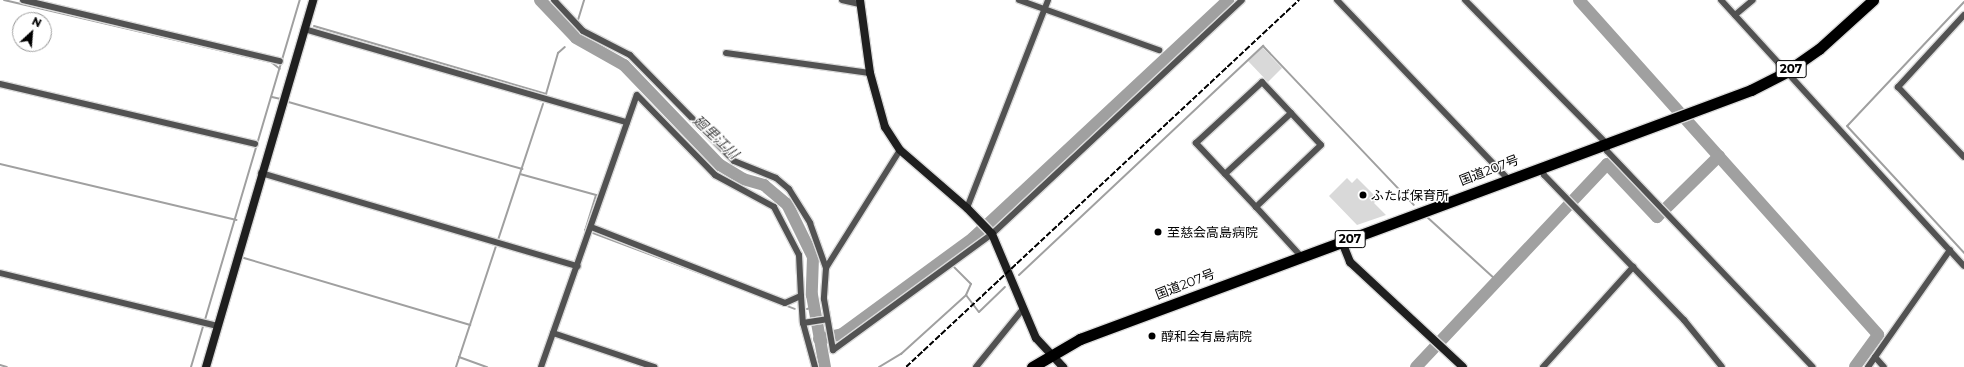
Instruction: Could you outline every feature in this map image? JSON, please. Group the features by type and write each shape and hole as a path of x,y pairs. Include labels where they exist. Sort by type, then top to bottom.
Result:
{"highway":[{"name":"国道207号","path":"1032,367 1049,354 1080,338 1300,255 1342,242 1507,178 1692,111 1786,72 1819,49 1873,0"}],"street":[{"path":"24,0 280,61"},
{"path":"206,367 261,173 313,0"},
{"path":"554,0 577,24 594,38 630,55 734,161 776,178 789,189 810,223 826,268 826,318 833,350 846,344 992,234 1242,0"},
{"path":"842,0 860,2 870,73 885,127 900,150 967,208 992,234 1023,309 1049,354 1063,367"},
{"path":"1019,0 1159,50"},
{"path":"967,208 1048,0"},
{"path":"1337,0 1507,178"},
{"path":"1465,0 1606,143 1607,151 1814,367"},
{"path":"1722,0 1964,266"},
{"path":"1735,15 1754,0"},
{"path":"1964,15 1898,87 1964,157"},
{"path":"304,29 626,122"},
{"path":"726,53 870,73"},
{"path":"1256,207 1321,145 1262,82 1196,143 1300,255"},
{"path":"0,84 255,144"},
{"path":"542,367 637,94 715,175 774,207 799,256 802,323 815,367"},
{"path":"1225,174 1291,113"},
{"path":"826,268 900,150"},
{"path":"1540,167 1633,267 1722,367"},
{"path":"261,173 578,266"},
{"path":"590,230 785,303 801,296"},
{"path":"1342,242 1350,262 1463,367"},
{"path":"1868,367 1950,250"},
{"path":"1543,367 1633,267"},
{"path":"0,273 217,326"},
{"path":"976,367 1023,309"},
{"path":"802,323 826,318"},
{"path":"553,333 654,367"},
{"path":"1875,357 1884,367"}],"shaded area":[{"path":"1262,47 1282,68 1268,82 1248,61"},
{"path":"1347,178 1352,183 1357,178 1378,199 1374,203 1386,215 1357,225 1329,196"}],"waterway":[{"path":"4,0 271,62 280,69"},
{"path":"191,367 300,0"},
{"name":"廻里江川","path":"540,0 576,38 624,65 720,165 743,179 764,185 787,204 813,257 812,295 825,367"},
{"path":"568,30 578,20 584,0"},
{"path":"819,339 842,334 973,238 1228,0"},
{"path":"1579,0 1878,335 1855,367"},
{"path":"1964,2 1847,126 1964,253"},
{"path":"314,26 546,94"},
{"name":"廻里江川","path":"573,41 576,38"},
{"path":"1019,275 1263,46 1414,205"},
{"path":"546,94 558,53 565,47"},
{"path":"272,97 281,99"},
{"path":"285,101 522,169"},
{"path":"456,367 543,104"},
{"path":"1416,367 1607,164 1657,217 1719,156"},
{"path":"0,164 236,220"},
{"path":"520,174 596,195 585,230 795,309"},
{"path":"1427,217 1497,281"},
{"path":"244,258 470,325"},
{"path":"879,367 901,354 966,295 971,284 945,258"},
{"path":"966,295 979,312 1005,287"},
{"path":"807,309 813,307"},
{"path":"459,357 487,367"},
{"path":"0,365 7,367"}],"railway":[{"path":"906,367 1299,0"}],"place":[{"name":"ふたば保育所","path":"1363,195"},
{"name":"至慈会高島病院","path":"1158,232"},
{"name":"醇和会有島病院","path":"1152,336"}]}
